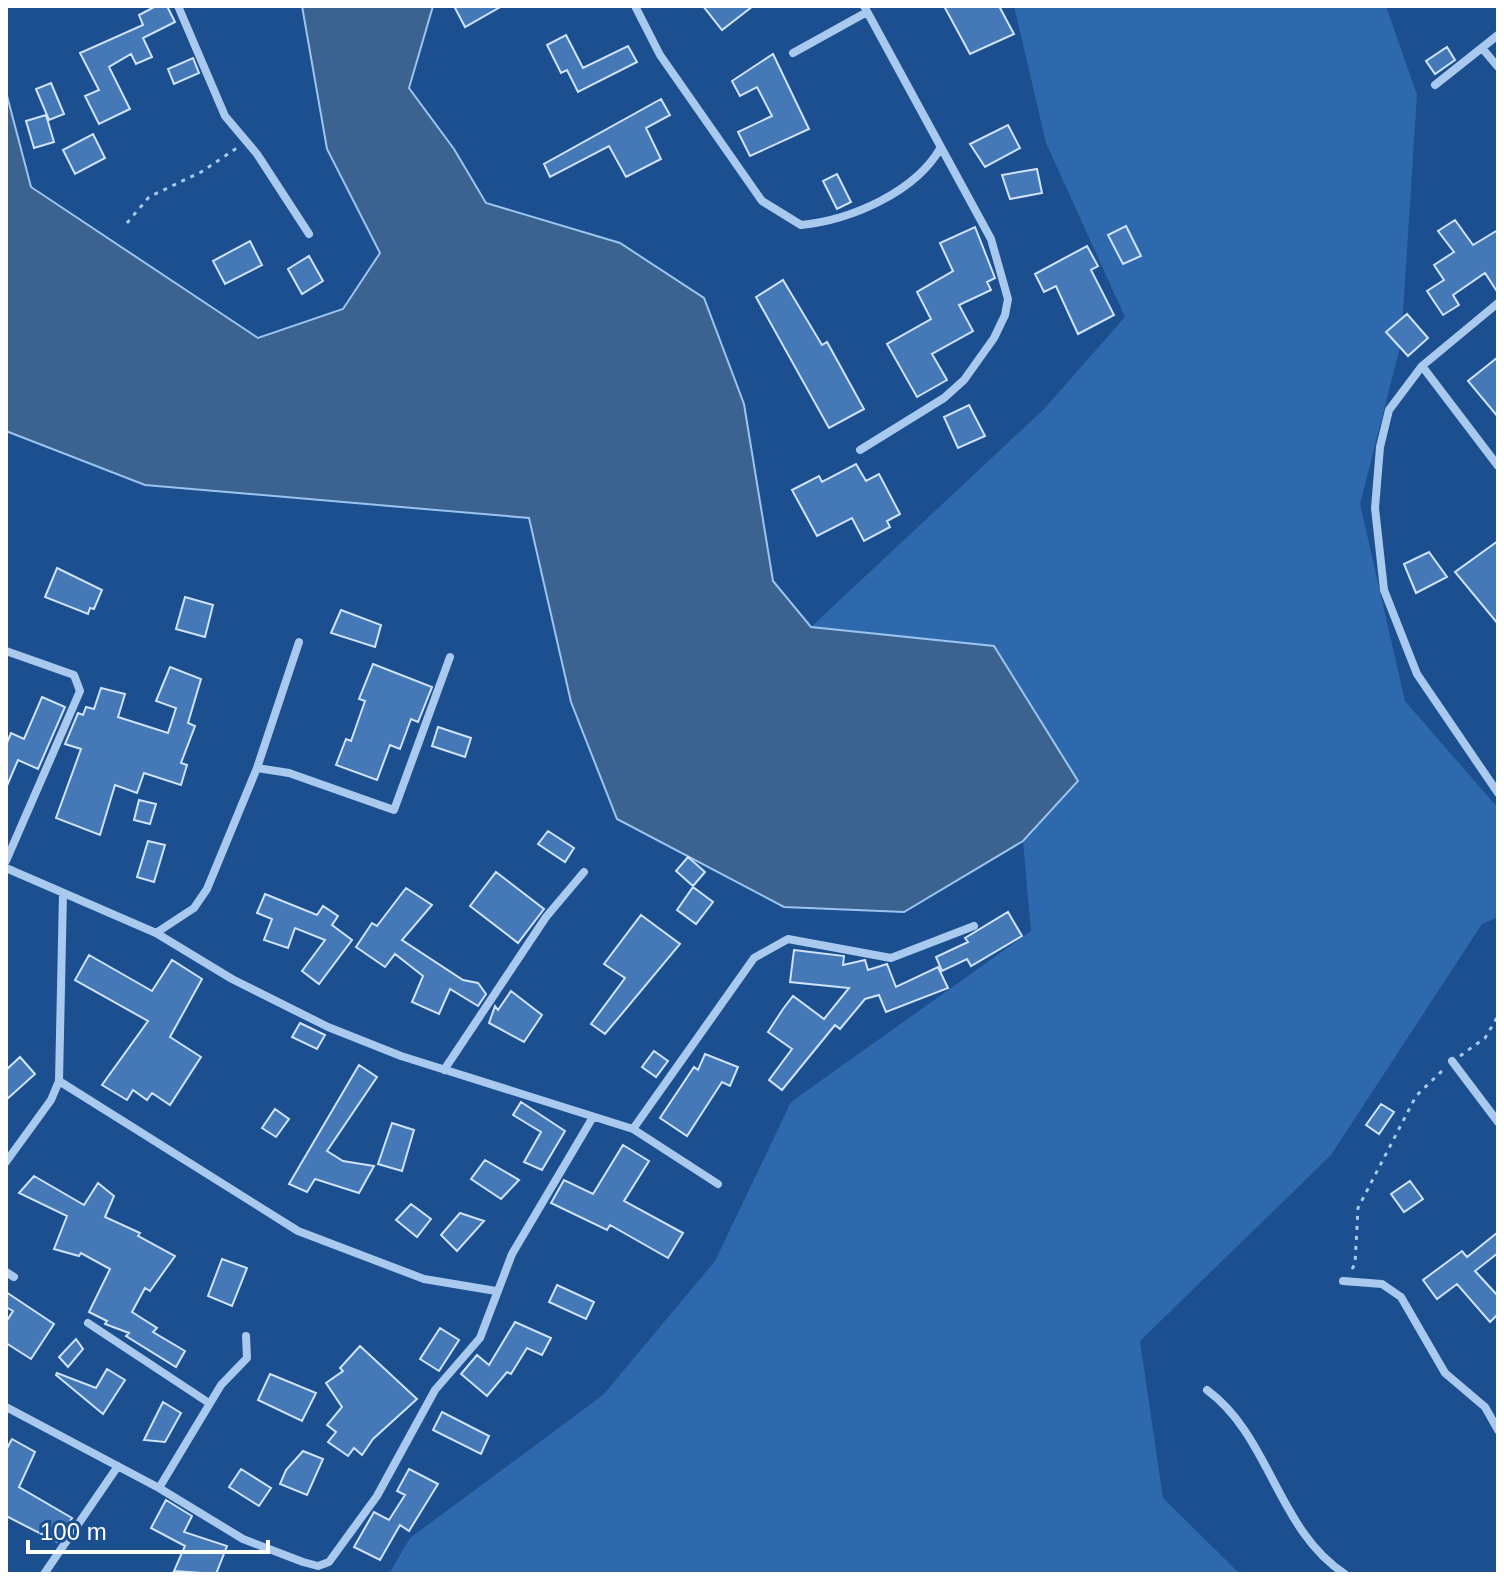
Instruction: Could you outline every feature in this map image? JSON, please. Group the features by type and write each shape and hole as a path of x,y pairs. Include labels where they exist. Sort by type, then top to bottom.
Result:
{"street":[{"path":"178,6 225,116 247,141 309,234"},
{"path":"635,6 660,55 762,201 801,225 861,208 910,184 929,167 941,147"},
{"path":"793,53 865,9 991,239 1006,282 1005,315 964,380 944,398 860,450"},
{"path":"1435,85 1498,35"},
{"path":"1482,48 1498,67"},
{"path":"1498,303 1422,366 1389,410 1380,447 1375,508 1384,590 1417,674 1498,793"},
{"path":"1422,366 1498,466"},
{"path":"156,933 194,908 207,889 257,768 299,642"},
{"path":"6,651 74,675 80,691 6,861"},
{"path":"257,768 289,773 394,810 450,657"},
{"path":"6,868 156,933 232,979 328,1027 444,1070 633,1129 718,1184"},
{"path":"444,1070 546,917 584,872"},
{"path":"6,1162 51,1100 59,1081 63,893"},
{"path":"633,1129 754,958 788,939 891,958 974,926"},
{"path":"1452,1061 1498,1122"},
{"path":"59,1081 298,1231 424,1279 496,1291"},
{"path":"6,1407 159,1488 243,1539 303,1562 318,1566 329,1562 377,1496 435,1390 480,1338 512,1254 593,1117"},
{"path":"1343,1281 1382,1284 1401,1297 1445,1373 1485,1407 1498,1430"},
{"path":"88,1323 209,1403"},
{"path":"159,1488 209,1403 247,1358 246,1336"},
{"path":"1207,1390 1235,1419 1274,1487 1318,1552 1345,1574"},
{"path":"44,1574 118,1466"}],"path":[{"path":"127,223 149,197 201,172 247,141"},
{"path":"1343,1281 1355,1264 1358,1208 1416,1096 1452,1061 1485,1038 1498,1016"}],"shaded area":[{"path":"302,6 433,6 409,88 454,149 486,203 620,243 704,298 744,404 773,581 811,627 994,646 1078,781 1023,841 904,912 784,907 617,819 571,702 529,518 145,485 6,431 6,92 31,187 258,338 343,309 380,253 327,149"},
{"path":"1014,6 1386,6 1417,95 1401,343 1360,504 1405,701 1498,808 1498,917 1482,924 1331,1155 1140,1341 1163,1498 1240,1574 389,1574 410,1538 603,1395 715,1261 791,1102 1031,931 1023,841 1077,781 994,646 811,627 1044,409 1125,317 1046,143"}],"building":[{"path":"156,6 167,6 175,22 143,38 152,57 136,64 131,54 109,67 130,109 99,124 85,96 99,90 80,53 143,25 139,15"},
{"path":"454,6 502,6 465,27"},
{"path":"703,6 753,6 722,30"},
{"path":"944,6 999,6 1014,34 970,54"},
{"path":"566,35 583,68 628,46 637,62 578,92 567,70 561,73 547,45"},
{"path":"1447,47 1455,60 1435,74 1426,61"},
{"path":"773,54 809,129 750,156 738,132 772,116 757,87 740,96 732,81"},
{"path":"193,58 199,73 174,84 168,69"},
{"path":"51,83 64,114 49,120 36,89"},
{"path":"661,99 670,115 646,128 661,159 626,177 609,146 550,177 544,164"},
{"path":"46,115 54,142 34,148 26,121"},
{"path":"1008,125 1020,148 985,167 970,144"},
{"path":"93,134 105,158 75,174 63,150"},
{"path":"1037,169 1042,193 1010,199 1002,175"},
{"path":"837,174 851,202 837,209 823,181"},
{"path":"1455,220 1473,245 1498,230 1498,293 1485,273 1453,295 1459,305 1443,315 1427,291 1444,280 1434,265 1454,252 1438,231"},
{"path":"1126,226 1141,256 1123,264 1108,235"},
{"path":"975,227 995,278 987,282 991,290 959,305 973,331 932,354 947,380 917,397 887,344 931,319 917,292 953,271 940,243"},
{"path":"250,241 262,265 225,284 213,261"},
{"path":"1087,246 1098,266 1091,270 1114,315 1078,334 1056,286 1044,292 1035,274"},
{"path":"309,256 323,281 302,294 288,269"},
{"path":"783,280 822,345 827,342 864,409 829,428 756,297"},
{"path":"1407,314 1428,338 1408,356 1386,332"},
{"path":"1498,357 1498,417 1468,381"},
{"path":"969,405 985,436 958,448 944,417"},
{"path":"856,464 866,481 879,474 900,514 887,521 890,527 864,541 852,518 817,536 792,490 819,476 822,482"},
{"path":"1498,541 1498,624 1455,572"},
{"path":"1429,552 1447,577 1416,593 1404,564"},
{"path":"57,568 102,590 94,609 90,608 88,614 45,597"},
{"path":"185,597 213,605 205,637 176,629"},
{"path":"341,610 381,625 375,647 331,633"},
{"path":"373,664 432,687 418,722 411,719 400,749 390,745 377,780 336,765 346,739 351,741 365,701 359,699"},
{"path":"170,667 201,679 188,723 195,726 181,763 187,765 181,785 144,773 137,793 115,785 100,835 56,818 81,749 65,744 78,713 83,715 86,707 94,709 101,688 125,694 118,717 168,733 176,708 156,701"},
{"path":"42,697 65,707 38,769 18,760 6,788 6,745 11,733 24,739"},
{"path":"438,727 471,738 465,757 432,746"},
{"path":"139,800 156,804 150,824 134,820"},
{"path":"548,831 574,848 565,862 538,844"},
{"path":"148,841 165,845 154,882 137,877"},
{"path":"688,857 705,872 693,886 676,871"},
{"path":"496,872 544,909 518,943 470,906"},
{"path":"693,887 713,902 696,924 677,910"},
{"path":"406,888 432,905 402,940 463,980 478,983 486,994 478,1006 450,989 439,1014 412,1002 423,976 395,954 385,967 356,947 372,923 377,926"},
{"path":"265,894 317,915 323,906 338,916 332,925 352,940 319,984 302,971 325,940 295,928 288,948 264,940 272,919 257,913"},
{"path":"1008,912 1022,936 971,966 967,959 942,971 936,957 968,942 965,938"},
{"path":"641,915 680,944 605,1034 591,1024 625,978 604,964"},
{"path":"794,950 844,956 843,965 865,960 868,970 887,964 896,987 938,967 948,988 886,1012 879,995 865,999 840,1029 835,1025 782,1090 769,1080 792,1049 768,1032 783,1009 793,996 824,1019 849,988 790,982"},
{"path":"89,955 152,991 172,960 202,979 170,1037 201,1057 170,1105 152,1093 147,1100 133,1090 127,1100 102,1085 148,1021 75,980"},
{"path":"511,991 542,1015 524,1042 489,1023 495,1006 498,1010"},
{"path":"300,1023 325,1035 317,1049 292,1037"},
{"path":"654,1051 668,1061 656,1077 642,1067"},
{"path":"705,1054 738,1067 730,1086 722,1082 687,1136 660,1118 694,1067 698,1070"},
{"path":"20,1057 35,1074 6,1100 6,1070"},
{"path":"359,1065 377,1077 327,1151 343,1161 374,1166 359,1193 315,1179 307,1192 289,1184"},
{"path":"521,1102 565,1131 542,1170 524,1162 541,1132 513,1115"},
{"path":"1381,1104 1394,1112 1379,1134 1366,1125"},
{"path":"275,1109 289,1119 276,1137 262,1128"},
{"path":"392,1123 414,1130 402,1171 378,1164"},
{"path":"623,1145 649,1161 624,1201 683,1233 668,1258 610,1225 607,1230 551,1203 564,1180 593,1194"},
{"path":"485,1160 519,1180 501,1199 471,1179"},
{"path":"34,1176 84,1205 98,1183 114,1196 105,1217 140,1233 138,1236 175,1256 150,1291 145,1288 132,1312 157,1328 153,1332 185,1351 176,1367 126,1336 129,1333 105,1324 107,1321 89,1312 110,1269 81,1253 79,1256 54,1249 67,1216 19,1193"},
{"path":"1410,1181 1423,1199 1404,1212 1391,1194"},
{"path":"411,1204 431,1219 417,1237 396,1220"},
{"path":"460,1213 484,1221 457,1251 441,1235"},
{"path":"1498,1232 1498,1253 1475,1271 1498,1296 1498,1314 1490,1322 1457,1284 1437,1299 1423,1280 1462,1251 1467,1257"},
{"path":"222,1259 247,1268 232,1306 208,1296"},
{"path":"557,1285 594,1302 586,1319 549,1302"},
{"path":"6,1292 54,1324 31,1359 6,1343 6,1322 13,1311 6,1307"},
{"path":"515,1322 551,1338 542,1355 527,1348 511,1374 507,1372 487,1396 461,1374 477,1355 489,1365"},
{"path":"440,1328 459,1340 439,1371 420,1359"},
{"path":"76,1339 83,1349 68,1367 59,1357"},
{"path":"360,1346 417,1399 373,1439 362,1455 354,1448 348,1456 328,1442 336,1432 327,1425 342,1407 326,1383 343,1371 340,1368"},
{"path":"107,1369 125,1380 103,1414 56,1375 96,1388"},
{"path":"270,1374 316,1393 302,1421 258,1400"},
{"path":"163,1402 181,1413 165,1442 144,1440"},
{"path":"442,1412 489,1436 481,1454 433,1430"},
{"path":"12,1439 35,1452 19,1487 72,1518 57,1542 6,1516 6,1450"},
{"path":"303,1451 323,1459 307,1495 280,1484 286,1470"},
{"path":"241,1469 271,1488 259,1506 229,1487"},
{"path":"409,1469 438,1484 409,1531 400,1525 380,1560 354,1547 374,1512 389,1520 405,1495 397,1491"},
{"path":"166,1500 192,1516 184,1532 227,1546 216,1574 174,1571 185,1546 151,1528"}]}
